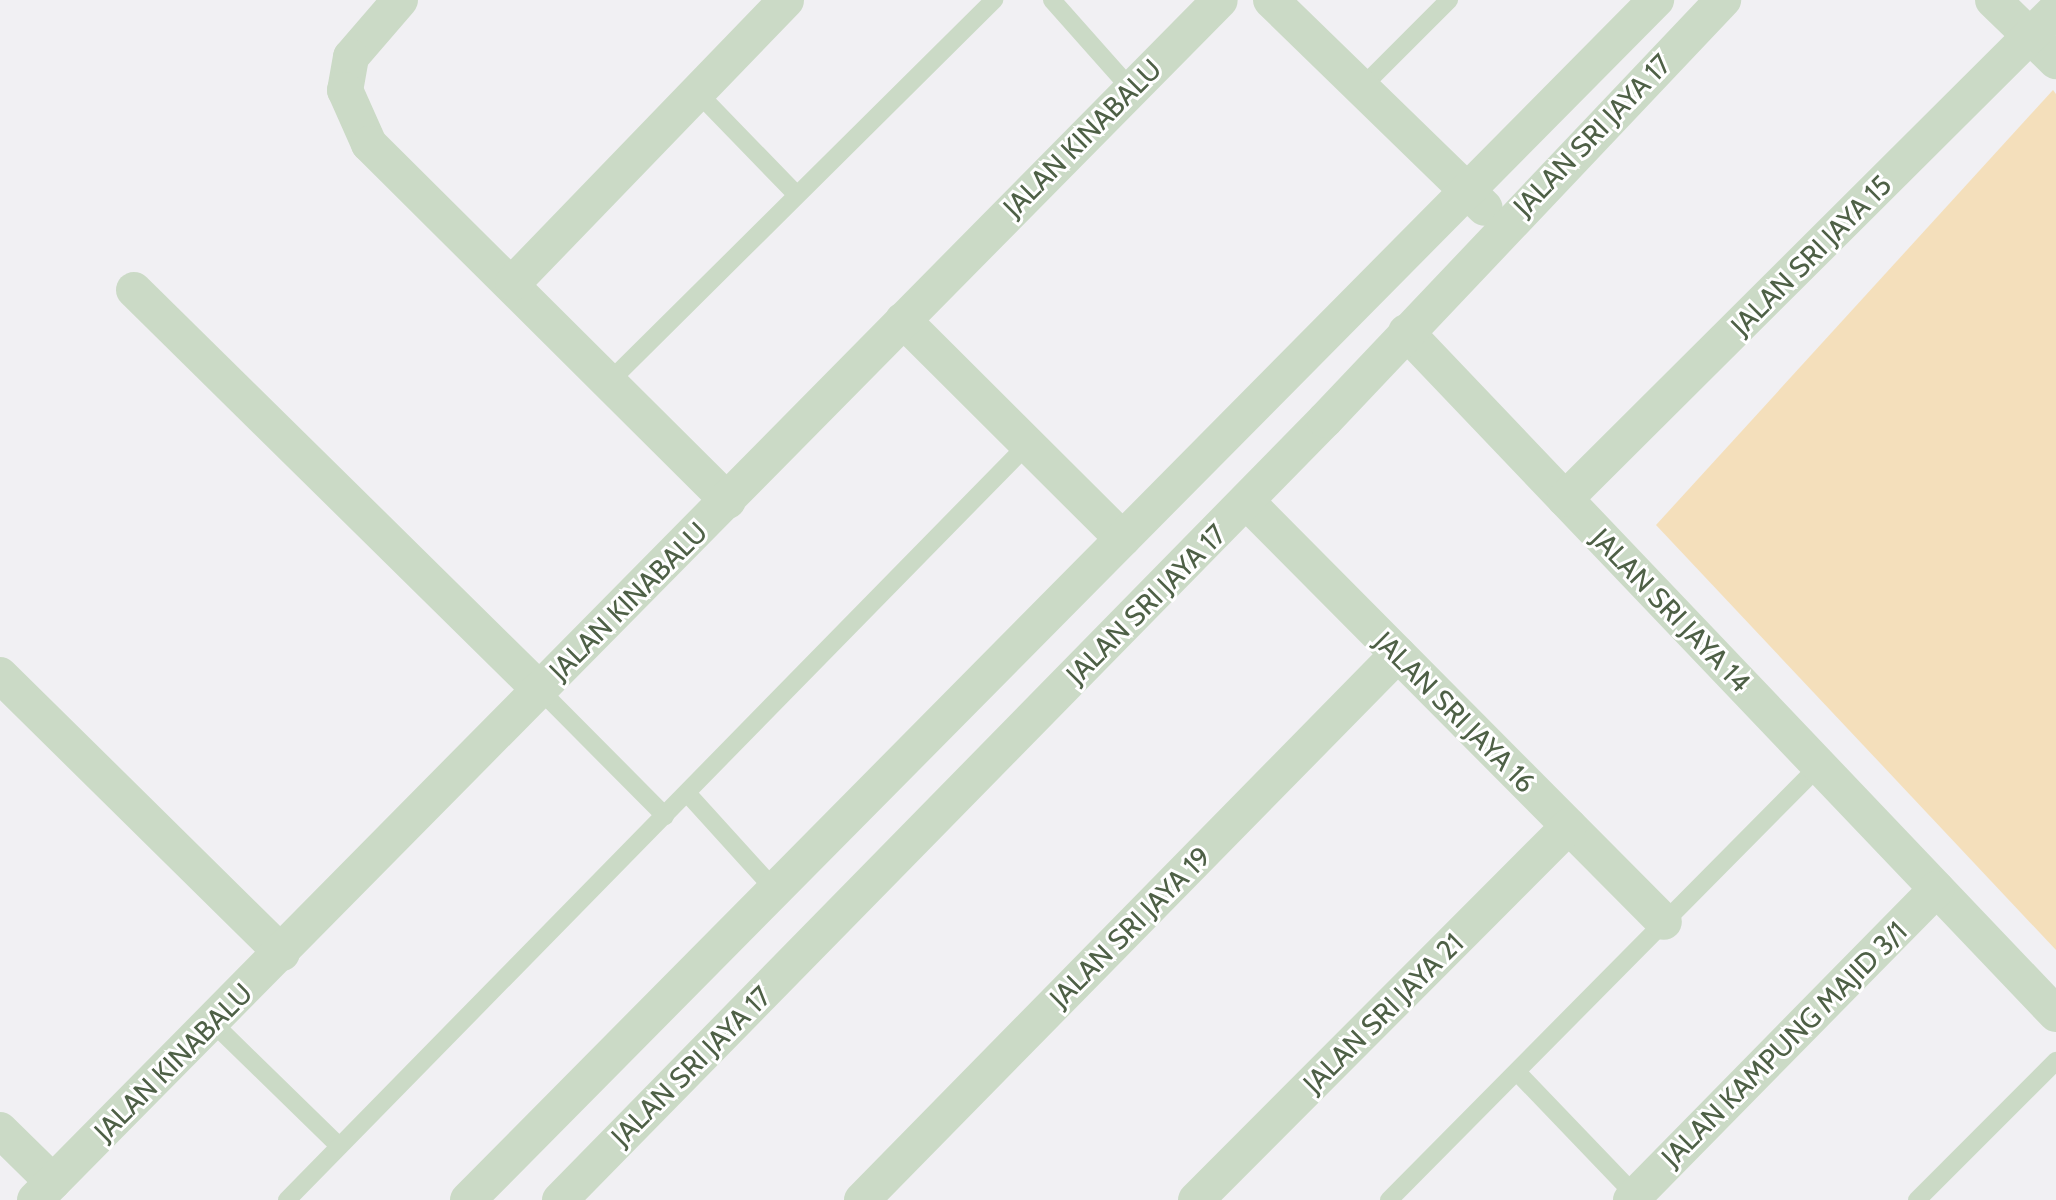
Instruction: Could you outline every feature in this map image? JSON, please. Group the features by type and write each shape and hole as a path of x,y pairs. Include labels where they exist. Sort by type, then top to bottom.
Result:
{"street":[{"path":"400,0 351,57 350,114 369,144 611,380 728,501"},
{"path":"513,283 786,0"},
{"name":"JALAN KINABALU","path":"44,1191 1220,0"},
{"path":"1271,0 1503,226"},
{"name":"JALAN SRI JAYA 17","path":"468,1200 1656,0"},
{"name":"JALAN SRI JAYA 17","path":"560,1200 1246,501 1503,226 1723,0"},
{"path":"1993,0 2043,49"},
{"name":"JALAN SRI JAYA 15","path":"1565,499 2043,49 2056,10"},
{"path":"134,290 539,689"},
{"path":"903,320 1123,539"},
{"name":"JALAN SRI JAYA 14","path":"1406,332 2056,1014"},
{"name":"JALAN SRI JAYA 16","path":"1246,501 1664,922"},
{"name":"JALAN SRI JAYA 19","path":"862,1200 1398,654"},
{"path":"0,675 282,953"},
{"name":"JALAN SRI JAYA 21","path":"1196,1200 1569,826"},
{"name":"JALAN KAMPUNG MAJID 3/1","path":"1635,1198 1937,889"},
{"path":"2,1137 44,1191"}],"lane":[{"path":"611,380 795,193 994,0"},
{"path":"1052,0 1130,88"},
{"path":"1360,89 1449,0"},
{"path":"698,93 795,193"},
{"path":"287,1200 1028,444"},
{"path":"539,689 665,816"},
{"path":"1389,1200 1819,766"},
{"path":"687,793 775,890"},
{"path":"213,1023 339,1146"},
{"path":"1917,1200 2056,1061"},
{"path":"1517,1072 1635,1198"}],"shaded area":[{"path":"2053,90 2056,94 2056,950 1656,525"}]}
